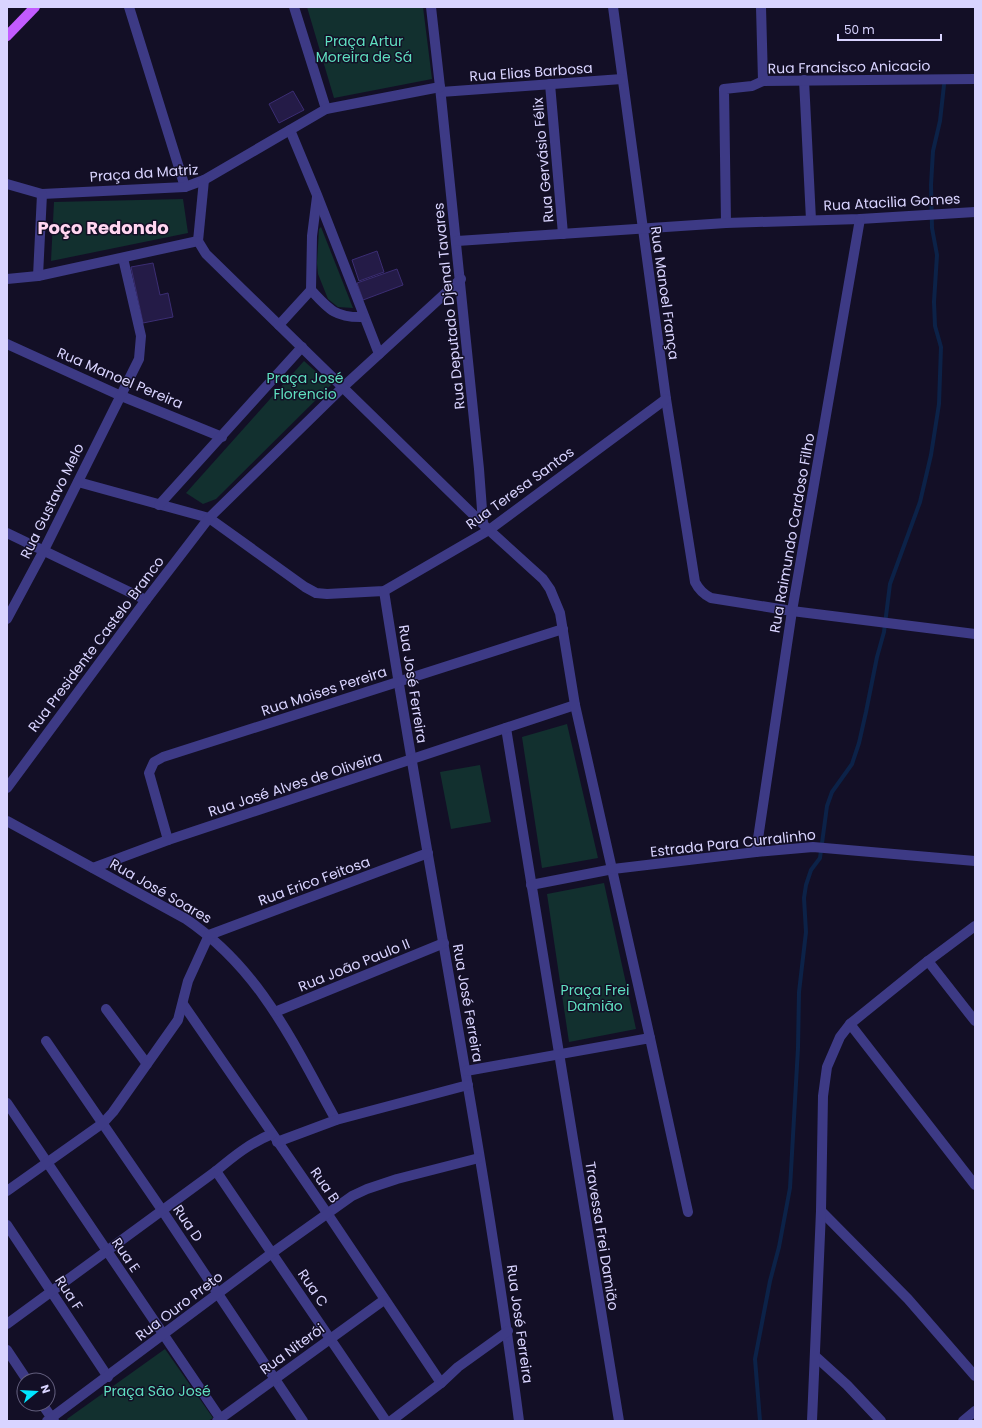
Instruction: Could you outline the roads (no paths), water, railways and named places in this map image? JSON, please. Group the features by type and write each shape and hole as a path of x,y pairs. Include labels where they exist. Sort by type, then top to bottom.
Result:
{"main road":[{"path":"7,36 35,7"}],"street":[{"path":"129,7 185,187"},
{"path":"294,7 326,109"},
{"path":"204,180 326,109 441,90 431,7"},
{"name":"Rua Manoel França","path":"613,7 666,399 695,582 704,595 711,598 792,611"},
{"path":"761,7 763,81"},
{"name":"Rua Elias Barbosa","path":"441,90 622,79"},
{"name":"Rua Francisco Anicacio","path":"726,223 724,89 752,86 763,81 975,79"},
{"path":"804,80 811,220"},
{"name":"Rua Gervásio Félix","path":"550,84 563,234"},
{"name":"Rua Deputado Djenal Tavares","path":"441,90 486,527"},
{"path":"290,130 379,354"},
{"name":"Praça da Matriz","path":"7,184 42,194 185,187 204,180 198,241"},
{"path":"38,276 42,194"},
{"path":"279,325 311,290 312,236 317,195"},
{"name":"Rua Atacilia Gomes","path":"457,241 726,223 860,219 975,212"},
{"name":"Rua Raimundo Cardoso Filho","path":"756,852 792,611 860,219"},
{"path":"7,279 38,276 198,241 206,254 486,527 543,579 556,601 563,629 575,705 688,1212"},
{"name":"Rua Gustavo Melo","path":"7,619 44,550 139,359 141,344 123,258"},
{"name":"Rua Presidente Castelo Branco","path":"7,788 146,600 209,518 343,387 461,279"},
{"path":"311,290 325,306 340,316 364,317"},
{"name":"Rua Manoel Pereira","path":"7,344 120,395 222,437"},
{"path":"159,505 302,347"},
{"name":"Rua Teresa Santos","path":"384,591 486,527 666,399"},
{"path":"78,482 209,518 305,587 316,593 327,594 384,591"},
{"path":"7,533 146,600"},
{"name":"Rua José Ferreira","path":"384,591 411,760 466,1071 508,1331 519,1421"},
{"path":"792,611 975,634"},
{"name":"Rua Moises Pereira","path":"168,840 149,773 154,762 163,757 563,629"},
{"path":"558,1055 506,728 575,705"},
{"name":"Rua José Alves de Oliveira","path":"93,868 168,840 506,728"},
{"name":"Rua José Soares","path":"7,821 186,919 209,935 247,973 275,1012 336,1120"},
{"name":"Estrada Para Curralinho","path":"613,870 756,852 813,847 975,861"},
{"name":"Rua Erico Feitosa","path":"209,935 428,853"},
{"path":"531,885 613,870"},
{"path":"812,1421 821,1211 823,1096 827,1067 840,1037 850,1024 928,961 975,926"},
{"path":"7,1192 103,1123 113,1112 170,1034 178,1020 188,981 209,935"},
{"name":"Rua João Paulo II","path":"275,1012 444,944"},
{"path":"928,961 975,1021"},
{"name":"Rua B","path":"183,1004 327,1213 441,1383"},
{"path":"106,1009 147,1064"},
{"path":"850,1024 975,1185"},
{"path":"466,1071 650,1038"},
{"name":"Rua D","path":"46,1041 162,1210 303,1421"},
{"name":"Travessa Frei Damião","path":"558,1055 619,1421"},
{"path":"7,1324 252,1143 468,1085"},
{"name":"Rua E","path":"7,1103 46,1164 164,1335 220,1420"},
{"name":"Rua Ouro Preto","path":"51,1420 272,1253 352,1196 380,1184 479,1158"},
{"name":"Rua C","path":"216,1171 386,1421"},
{"path":"821,1211 908,1299 975,1376"},
{"name":"Rua F","path":"7,1225 108,1377"},
{"name":"Rua Niterói","path":"220,1420 384,1300"},
{"path":"391,1421 441,1383 458,1367 508,1331"},
{"path":"7,1350 22,1372"},
{"path":"815,1356 847,1384 881,1421"},
{"path":"963,1421 975,1411"}],"waterway":[{"path":"760,1421 755,1359 790,1188 798,1048 799,992 806,932 804,898 806,885 811,870 820,858 827,806 832,792 852,764 859,743 877,657 884,632 890,584 920,502 931,455 939,404 941,347 935,326 934,302 937,255 932,228 931,185 933,151 940,121 944,85"}],"district":[{"name":"Poço Redondo","path":"103,228"}],"park label":[{"name":"Praça Artur Moreira de Sá","path":"364,50"},
{"name":"Praça José Florencio","path":"305,386"},
{"name":"Praça Frei Damião","path":"595,998"},
{"name":"Praça São José","path":"157,1391"}]}
